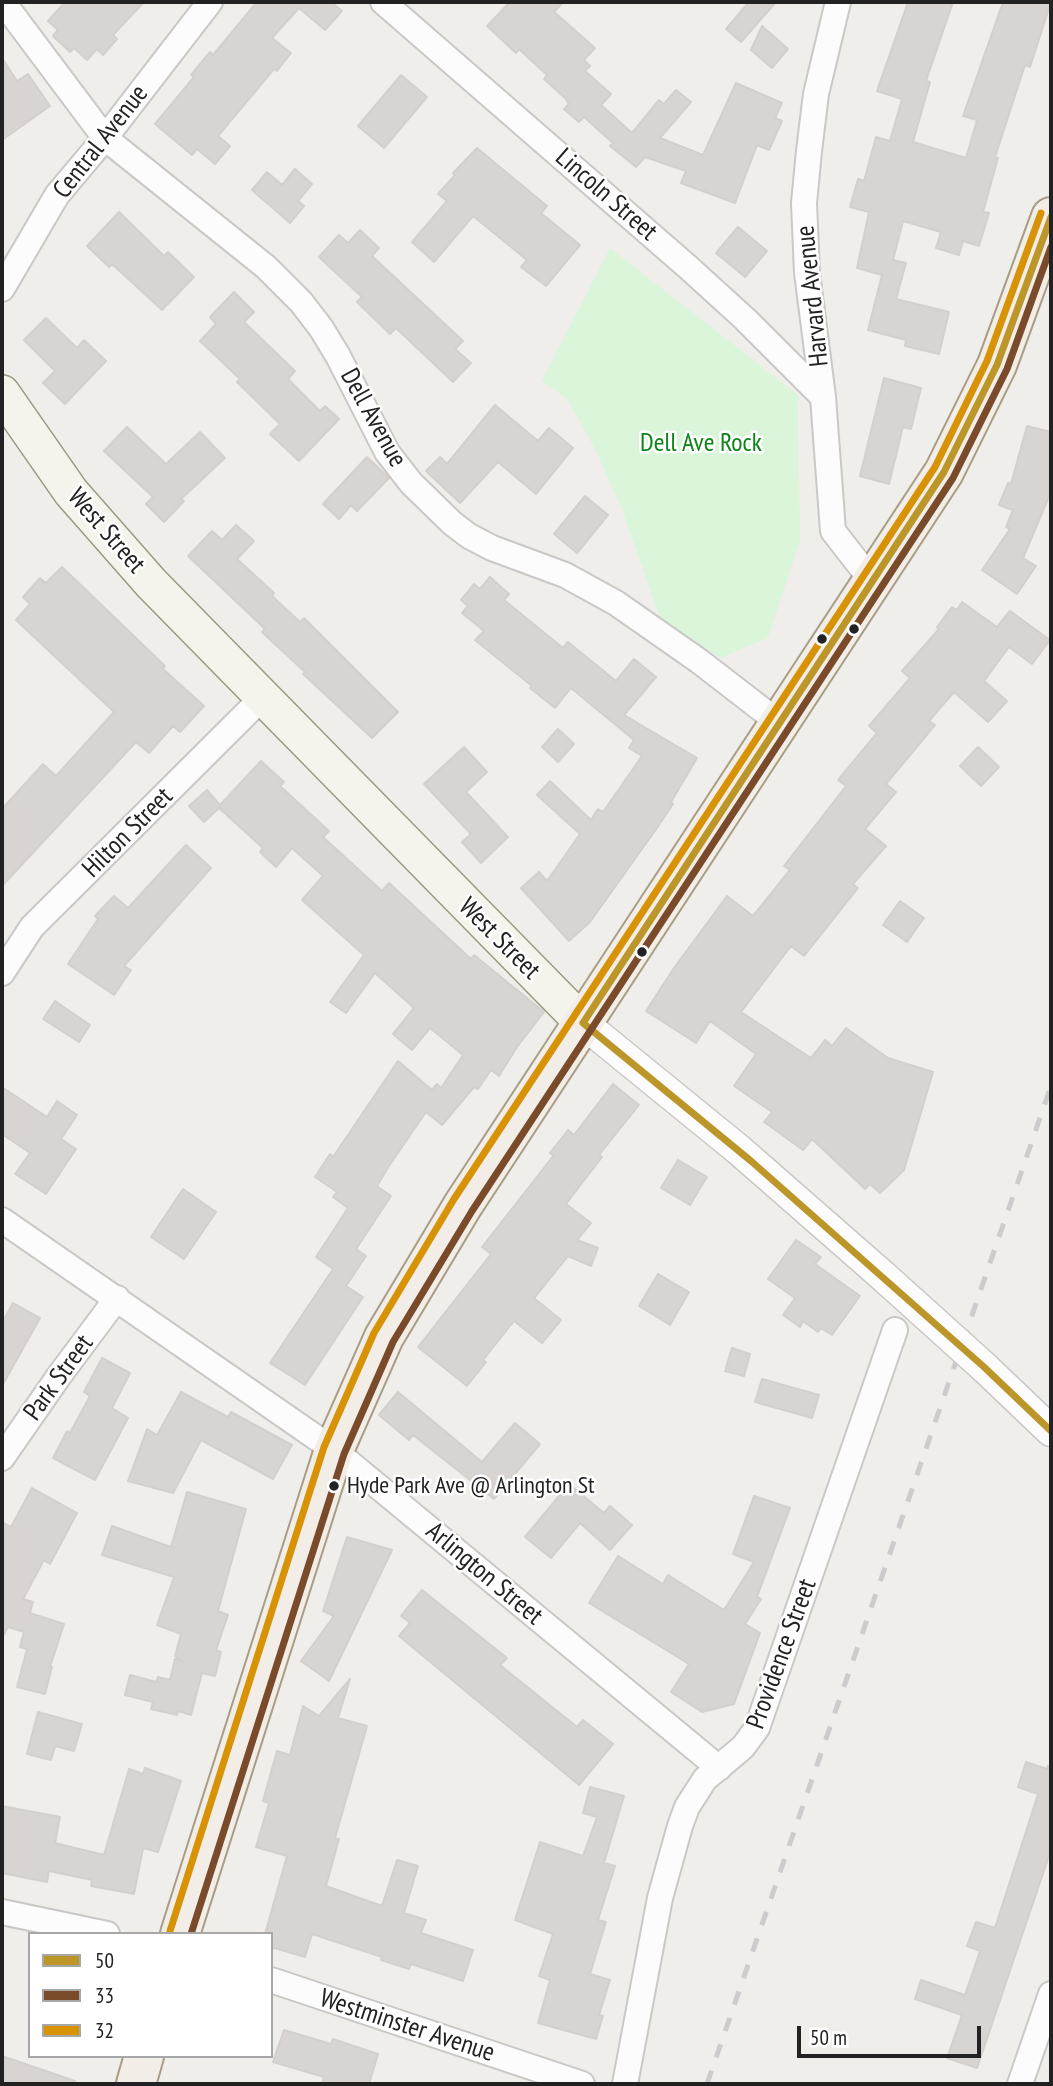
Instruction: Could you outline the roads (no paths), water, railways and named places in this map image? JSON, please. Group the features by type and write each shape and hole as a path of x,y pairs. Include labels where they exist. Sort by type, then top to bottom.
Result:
{"main road":[{"path":"181,1932 334,1450 384,1337 463,1205 943,472 997,365 1051,217"},
{"name":"West Street","path":"2,393 36,444 95,519 151,583 583,1023"},
{"path":"136,2084 143,2058"}],"street":[{"name":"Dell Avenue","path":"3,2 105,138 265,267 301,302 338,356 387,452 411,483 452,523 492,548 565,575 616,603 699,661 778,722"},
{"name":"Central Avenue","path":"2,289 57,195 105,138 210,2"},
{"name":"Lincoln Street","path":"383,2 689,268 823,397"},
{"name":"Harvard Avenue","path":"838,2 816,94 804,204 807,273 823,397 833,531 872,580"},
{"name":"Hilton Street","path":"2,973 32,927 262,698"},
{"name":"West Street","path":"583,1023 739,1150 883,1276 1051,1431"},
{"name":"Arlington Street","path":"2,1220 334,1450 719,1768"},
{"name":"Park Street","path":"2,1458 117,1298"},
{"name":"Providence Street","path":"625,2084 660,1898 680,1826 695,1793 752,1737 763,1715 895,1330"},
{"path":"2,1912 97,1932"},
{"name":"Westminster Avenue","path":"273,1981 582,2084"},
{"path":"1020,2084 1051,1994"}],"railway":[{"path":"707,2084 1051,1086"}],"place":[{"name":"Hyde Park Ave @ Arlington St","path":"334,1486"}],"park label":[{"name":"Dell Ave Rock","path":"701,444"}]}
